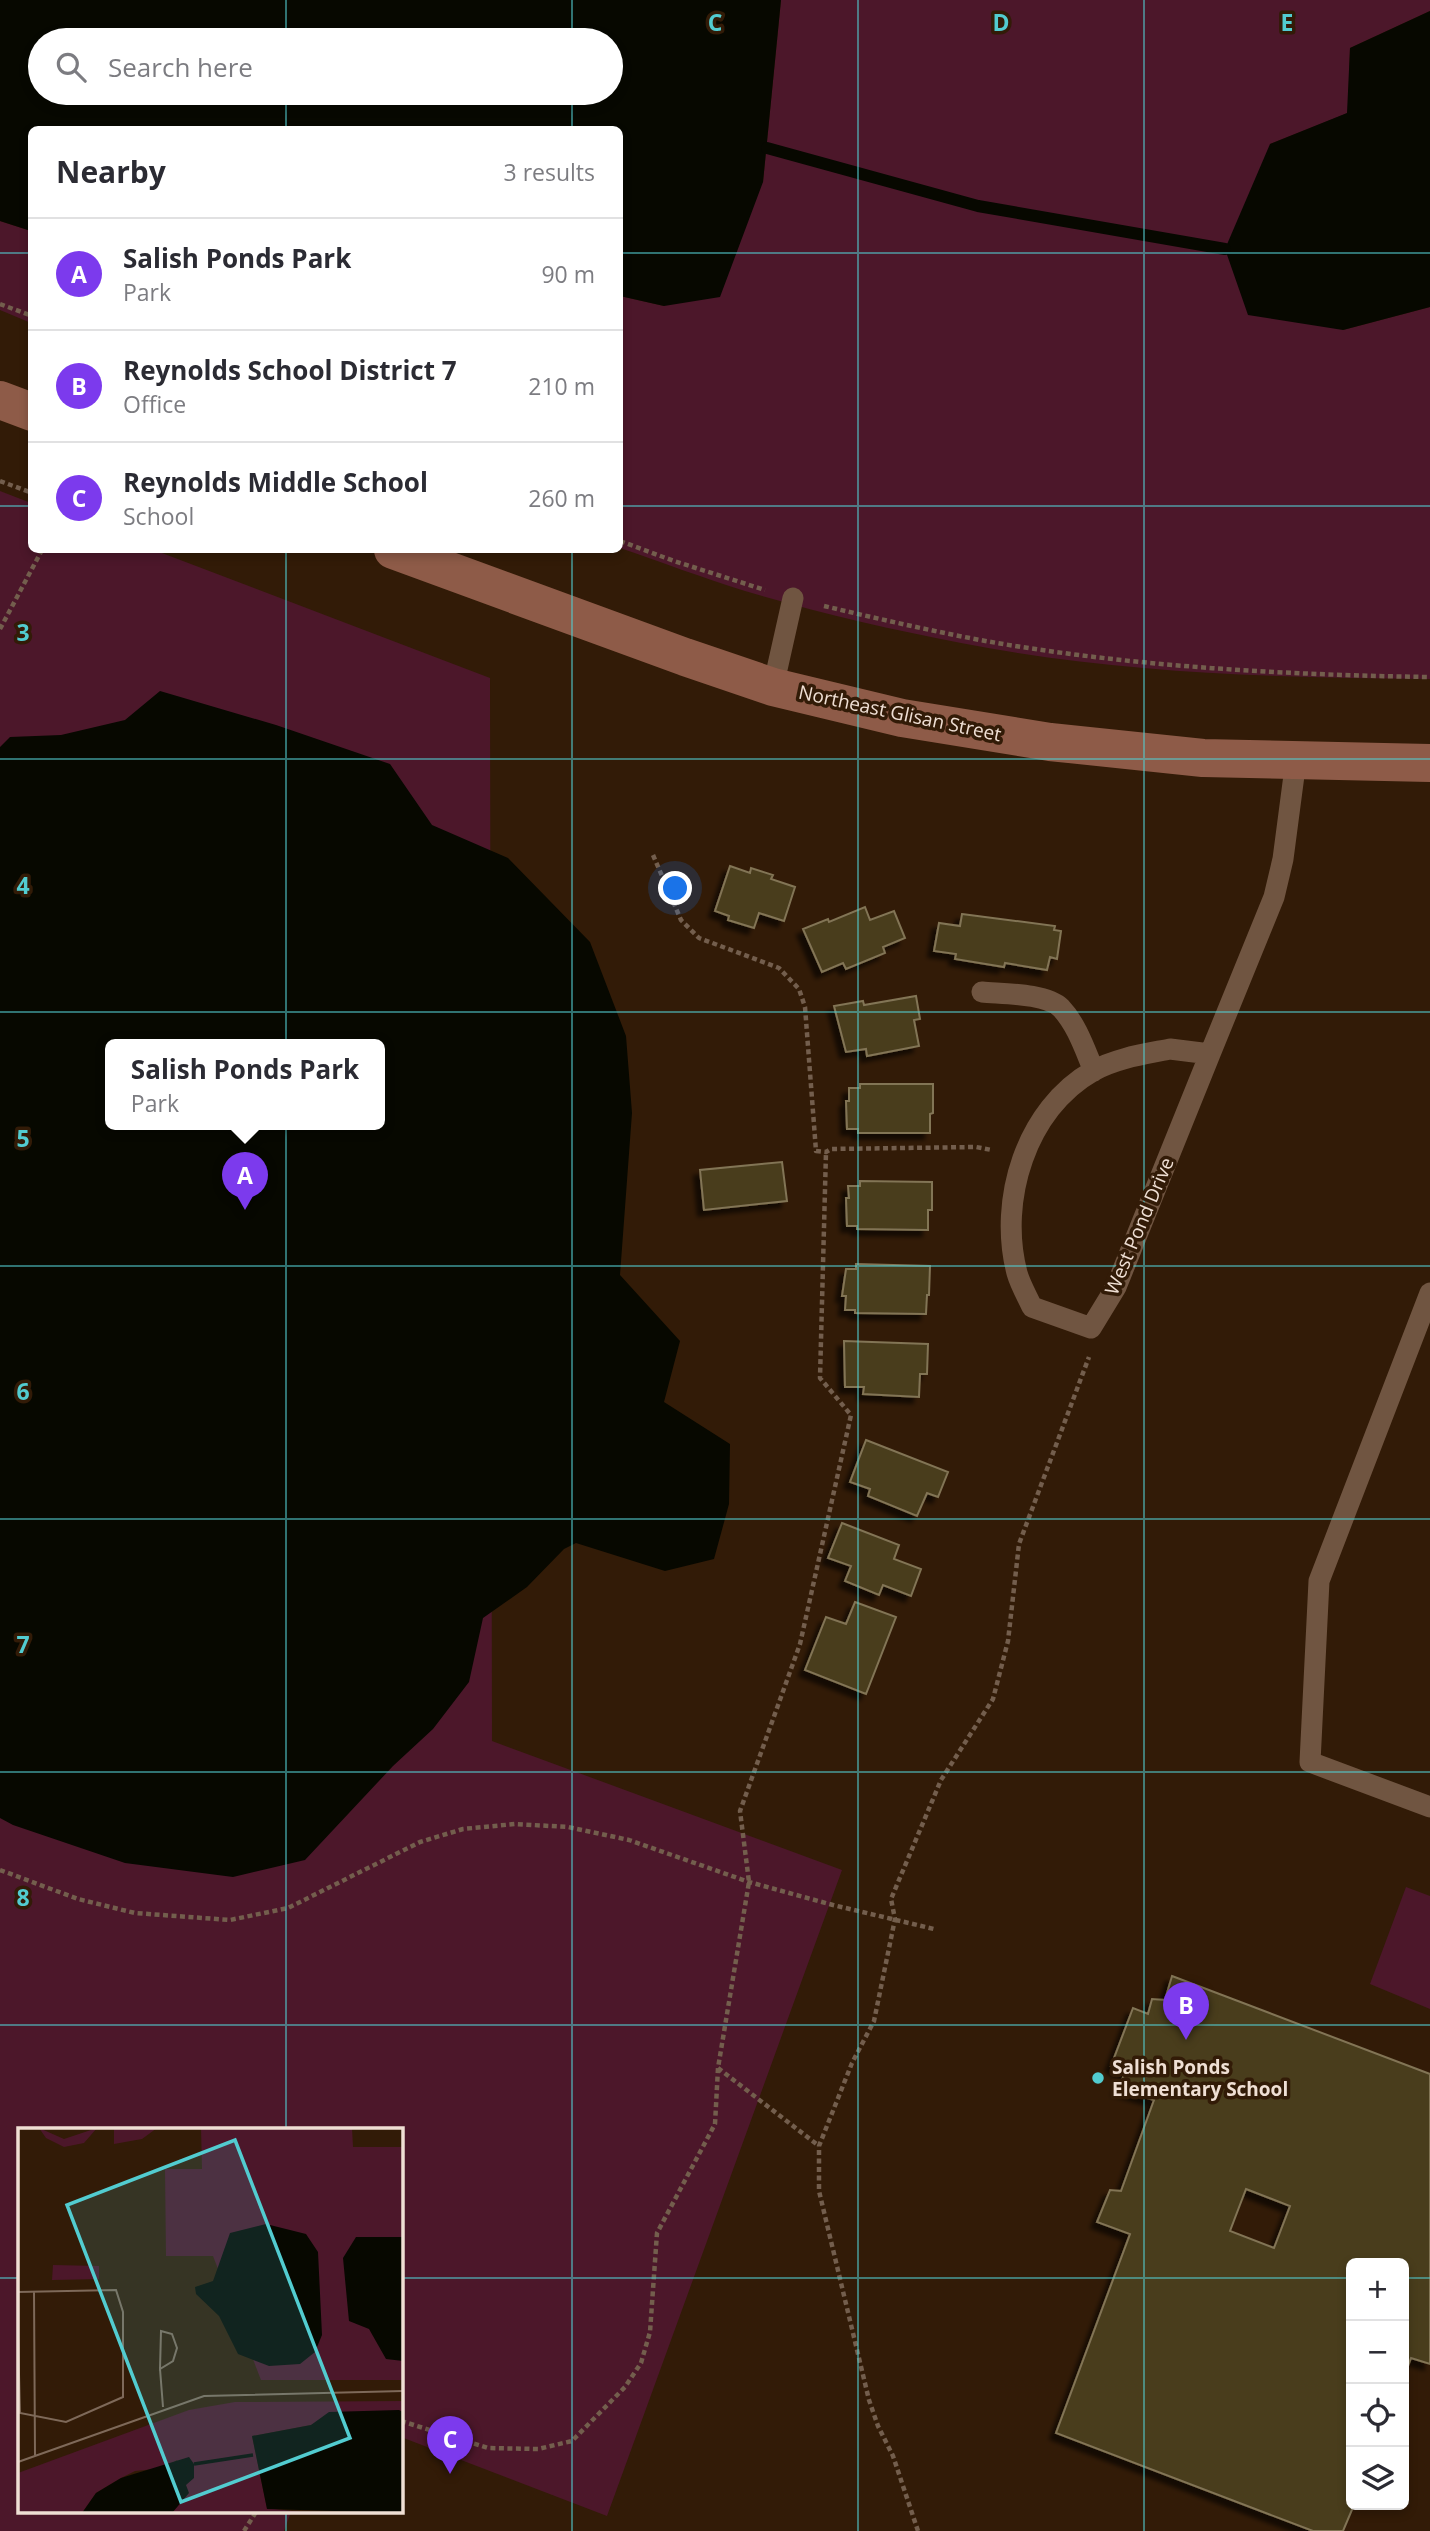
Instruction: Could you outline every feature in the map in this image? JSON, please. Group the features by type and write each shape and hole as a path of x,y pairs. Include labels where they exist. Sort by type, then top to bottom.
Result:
{"main road":[{"path":"0,400 28,410"},
{"name":"Northeast Glisan Street","path":"401,553 773,687 902,718 1050,742 1203,758 1430,763"}],"lane":[{"path":"773,687 793,598"},
{"name":"West Pond Drive","path":"1091,1328 1116,1287 1274,897 1283,859 1296,760"},
{"path":"982,992 1035,997 1060,1006 1078,1034 1094,1071"},
{"path":"1091,1328 1032,1307 1018,1275 1012,1218 1023,1157 1056,1099 1094,1071 1128,1058 1170,1049 1210,1054"},
{"path":"1430,1293 1318,1581 1310,1762 1430,1807"}],"path":[{"path":"0,304 28,314"},
{"path":"0,481 28,492"},
{"path":"623,542 793,598 981,640 1125,660 1344,676 1430,677"},
{"path":"0,629 41,553"},
{"path":"653,855 681,920 699,937 779,968 799,989 806,1007 816,1151 976,1146 1023,1157"},
{"path":"402,2421 488,2448 538,2449 572,2441 625,2387 641,2363 650,2332 657,2233 715,2124 718,2068 749,1882 740,1811 800,1644 852,1415 820,1378 826,1152"},
{"path":"918,2531 893,2456 869,2400 819,2191 819,2146 852,2063 874,2021 895,1919 891,1899 941,1780 993,1699 1008,1641 1019,1544 1089,1358 1091,1328"},
{"path":"0,1870 78,1899 135,1913 230,1920 288,1908 420,1842 463,1829 515,1824 568,1827 629,1840 749,1882 934,1929"},
{"path":"718,2068 819,2146"},
{"path":"244,2531 255,2514"}],"shaded area":[{"path":"0,0 781,0 763,182 720,297 664,306 623,297 623,126 28,126 28,230 0,221"},
{"path":"781,0 1430,0 1430,11 1350,48 1348,113 1270,144 1343,330 1430,307 1430,679 1194,672 1019,653 906,632 798,606 729,586 623,549 623,297 664,306 763,182"},
{"path":"1430,11 1430,307 1343,330 1248,315 1225,249 1270,144 1347,113 1350,48"},
{"path":"0,221 28,230 28,322 0,310"},
{"path":"0,491 28,502 28,553 162,553 490,678 492,1741 842,1870 607,2516 402,2437 402,2128 18,2128 18,2514 290,2514 284,2531 0,2531"},
{"path":"160,691 276,725 390,764 432,825 508,858 590,942 626,1036 632,1113 620,1275 680,1341 664,1402 730,1444 729,1504 714,1559 665,1571 576,1543 564,1549 527,1587 483,1618 469,1682 433,1729 393,1766 305,1860 233,1877 125,1863 13,1825 0,1818 0,747 10,737 61,735 125,720"},
{"path":"1406,1887 1430,1896 1430,2009 1370,1984"}],"building":[{"path":"730,866 750,873 751,868 773,875 771,879 795,887 784,921 759,913 754,928 728,920 729,916 715,911"},
{"path":"865,907 870,920 894,911 905,938 883,947 885,953 846,969 843,963 822,972 803,929"},
{"path":"962,914 1055,926 1054,930 1061,931 1057,959 1050,957 1047,970 1005,963 1004,967 955,959 956,954 934,951 939,923 960,926"},
{"path":"916,996 920,1019 914,1020 919,1046 867,1056 866,1049 846,1052 834,1006 863,1001 864,1005"},
{"path":"860,1084 933,1084 930,1133 858,1133 858,1129 847,1129 846,1101 849,1101 849,1088 860,1088"},
{"path":"782,1162 787,1201 704,1210 700,1170"},
{"path":"860,1181 932,1182 932,1210 928,1210 928,1230 857,1229 857,1226 847,1226 848,1186 860,1186"},
{"path":"856,1264 930,1266 926,1314 855,1313 855,1310 845,1310 846,1296 842,1296 846,1269 856,1269"},
{"path":"844,1341 928,1344 927,1374 920,1374 919,1397 863,1394 864,1387 845,1387"},
{"path":"866,1440 948,1472 938,1497 927,1493 917,1516 868,1496 870,1489 850,1482"},
{"path":"842,1523 899,1545 894,1559 921,1569 911,1596 883,1585 879,1595 845,1581 851,1566 828,1558"},
{"path":"855,1602 896,1617 866,1694 805,1670 826,1617 846,1624"},
{"path":"1172,1976 1430,2074 1430,2364 1411,2358 1409,2363 1409,2258 1346,2258 1346,2510 1352,2510 1343,2531 1313,2531 1056,2433 1130,2234 1097,2222 1110,2190 1121,2191 1154,2100 1118,2089 1125,2073 1111,2066 1133,2008 1148,2014 1152,1999 1165,2000","holes":["1246,2189 1290,2206 1274,2248 1230,2231"]}],"waterway":[{"path":"767,148 978,206 1225,249"}],"place":[{"name":"Salish Ponds Park","path":"245,1210"},
{"name":"Reynolds School District 7","path":"1186,2040"},
{"name":"Salish Ponds Elementary School","path":"1098,2078"},
{"name":"Reynolds Middle School","path":"450,2474"}]}
